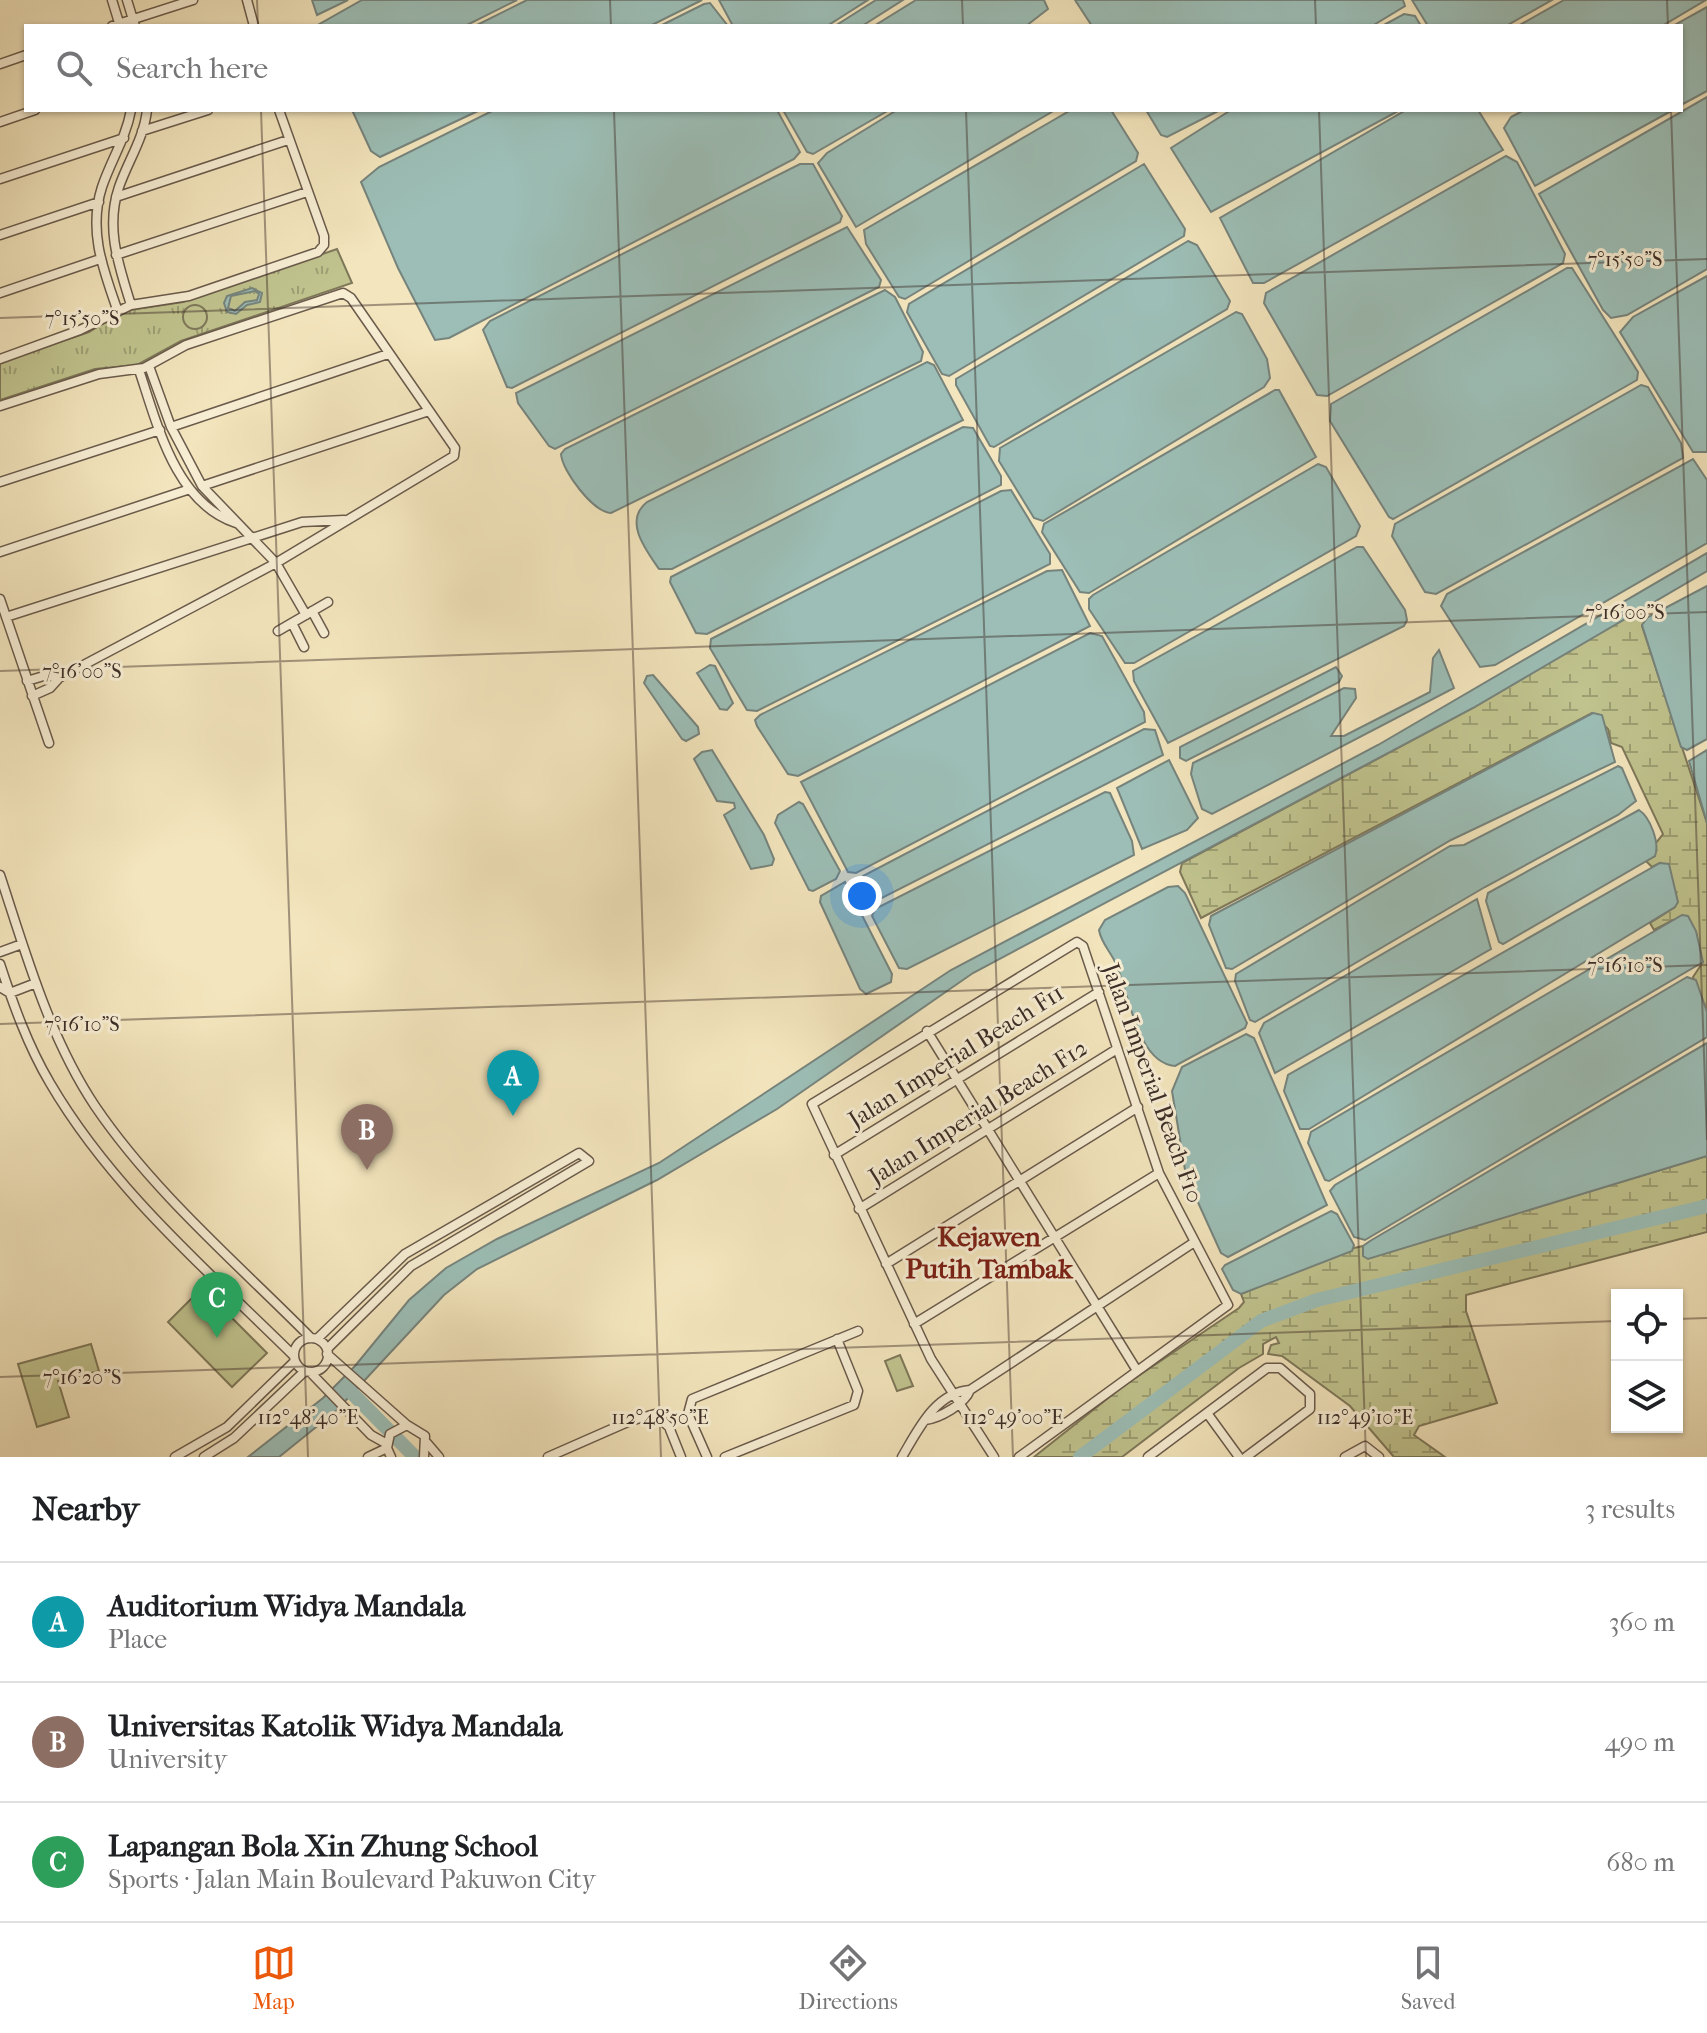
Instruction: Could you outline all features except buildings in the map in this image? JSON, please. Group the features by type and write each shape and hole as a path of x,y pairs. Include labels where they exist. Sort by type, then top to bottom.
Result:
{"street":[{"path":"112,0 117,24"},
{"path":"127,0 134,23 193,0"},
{"path":"247,0 253,24"},
{"path":"0,64 24,56"},
{"path":"0,122 29,112"},
{"path":"117,309 100,259 99,202 124,138 130,112"},
{"path":"131,305 116,255 113,218 116,197 147,112"},
{"path":"142,131 202,112"},
{"path":"0,359 80,330 117,309 189,296 318,252 324,245 324,236 280,112"},
{"path":"0,179 124,138"},
{"path":"116,197 288,140"},
{"path":"116,255 307,192"},
{"path":"0,235 99,202"},
{"path":"0,293 100,259"},
{"path":"0,406 102,373 139,370 186,345 339,293 351,298 454,444 454,456 276,563 59,678 50,688 32,696"},
{"path":"171,427 388,354"},
{"path":"149,366 171,427 202,486 232,514 236,523"},
{"path":"139,370 160,430 190,489 215,512 236,523 276,563 324,633"},
{"path":"202,486 429,411"},
{"path":"0,482 160,430"},
{"path":"0,552 190,489"},
{"path":"6,617 313,520 344,520"},
{"path":"0,599 49,743"},
{"path":"278,631 328,602"},
{"path":"292,623 304,647"},
{"path":"27,681 47,675 59,678"},
{"path":"0,875 36,983 73,1069 120,1139 338,1365 407,1425 421,1430 439,1457"},
{"name":"Jalan Imperial Beach F10","path":"834,1155 813,1111 812,1104 817,1098 1074,942 1083,946 1159,1173 1193,1243 1226,1299 1226,1308 1136,1369"},
{"path":"0,952 22,944"},
{"path":"0,964 48,1080 100,1158 128,1193 389,1450"},
{"path":"10,993 36,983"},
{"path":"0,987 10,993"},
{"name":"Jalan Imperial Beach F11","path":"834,1155 1099,992"},
{"path":"927,1031 1136,1369 1019,1457"},
{"name":"Jalan Imperial Beach F12","path":"859,1209 1117,1049"},
{"path":"886,1264 1138,1107"},
{"path":"175,1457 227,1427 294,1358 300,1342 314,1339 405,1254 579,1153 589,1161 411,1266 327,1352 323,1367 308,1371 234,1438 204,1457"},
{"path":"834,1155 914,1324 994,1457"},
{"path":"914,1324 1159,1173"},
{"path":"455,1225 462,1236"},
{"path":"902,1457 928,1412 957,1399 1193,1243"},
{"path":"707,1457 688,1414 692,1399 858,1331"},
{"path":"725,1457 854,1405 858,1391 837,1339"},
{"path":"1148,1457 1274,1366 1310,1394 1310,1409 1246,1457"},
{"path":"1207,1413 1239,1457"},
{"path":"548,1457 630,1421 655,1414 669,1427 681,1457"},
{"path":"389,1450 395,1430 407,1425"},
{"path":"424,1457 427,1443"},
{"path":"1345,1457 1365,1446 1379,1457"},
{"path":"368,1457 389,1450"}],"green space":[{"path":"337,249 352,283 181,341 137,365 95,369 0,400 0,362 89,332 123,311 183,302"},
{"path":"195,305 204,308 207,317 204,326 195,329 186,326 183,317 186,308"},
{"path":"1642,608 1648,618 1642,626 1707,823 1707,1012 1693,977 1703,962 1673,920 1654,930 1650,923 1675,907 1660,863 1652,867 1646,861 1655,856 1656,843 1663,834 1622,747 1611,743 1608,729 1592,713 1201,918 1180,872 1182,863 1473,708"},
{"path":"1707,1156 1707,1232 1466,1295 1466,1311 1497,1403 1419,1426 1414,1435 1445,1457 1394,1457 1350,1406 1282,1356 1268,1354 1271,1345 1279,1343 1276,1337 1263,1344 1263,1354 1239,1368 1122,1457 1034,1457 1122,1387 1239,1308 1244,1302 1241,1294 1354,1248 1363,1246 1363,1255 1368,1258"},
{"path":"202,1288 267,1353 232,1387 168,1322"},
{"path":"91,1344 99,1371 58,1381 69,1417 37,1427 18,1364"},
{"path":"900,1355 913,1386 897,1391 885,1361"}],"water":[{"path":"312,0 348,0 317,15"},
{"path":"362,0 517,0 469,24 320,24"},
{"path":"527,0 702,0 654,24 479,24"},
{"path":"719,0 868,0 830,24 732,24"},
{"path":"876,0 903,0 865,24 838,24"},
{"path":"916,0 1044,0 1048,9 1029,24 877,24"},
{"path":"1075,0 1403,0 1405,6 1375,24 1091,24"},
{"path":"1412,0 1552,0 1510,24 1427,24"},
{"path":"1564,0 1706,0 1665,24 1522,24"},
{"path":"710,3 726,24 664,24"},
{"path":"1707,7 1707,91 1683,104 1683,24 1677,24"},
{"path":"1404,14 1415,16 1420,24 1386,24"},
{"path":"1707,97 1707,269 1627,315 1611,318 1603,310 1539,194"},
{"path":"353,112 476,112 380,157 371,151"},
{"path":"490,112 778,112 800,152 794,159 449,338 435,340 398,268 361,182 379,167"},
{"path":"784,112 886,112 813,154 807,152"},
{"path":"894,112 1052,112 856,227 818,163 827,153"},
{"path":"1068,112 1112,112 1138,153 1136,161 905,299 899,297 866,244 864,230"},
{"path":"1147,112 1216,112 1167,137 1161,135"},
{"path":"1228,112 1396,112 1211,212 1171,148"},
{"path":"1403,112 1479,112 1503,150 1264,283 1253,283 1220,218"},
{"path":"1520,112 1669,112 1535,186 1504,128 1511,117"},
{"path":"1506,156 1517,162 1565,254 1563,263 1327,396 1317,395 1264,303 1266,293"},
{"path":"800,164 813,164 842,216 840,222 512,388 507,387 483,330 490,321"},
{"path":"1144,164 1185,229 1184,236 949,376 942,374 907,312 909,304"},
{"path":"847,227 881,280 879,287 555,449 549,446 518,403 516,393"},
{"path":"1188,241 1197,245 1230,301 1227,309 994,447 990,446 956,385 956,379"},
{"path":"1567,268 1572,268 1638,372 1637,380 1393,519 1389,517 1330,421 1331,404"},
{"path":"1707,276 1707,452 1693,452 1620,332 1633,317"},
{"path":"252,288 262,293 260,302 247,305 236,314 227,312 224,303 227,296","holes":["255,291 259,294 257,300 245,302 235,311 228,308 231,296"]},
{"path":"885,290 895,297 923,352 921,361 611,513 596,506 580,490 567,470 561,454 565,449"},
{"path":"1236,312 1242,314 1267,359 1270,378 1264,387 1043,521 1034,518 999,461 1000,448"},
{"path":"927,362 934,365 963,420 672,569 659,569 643,544 637,527 640,510 647,502"},
{"path":"1641,385 1648,387 1681,443 1683,458 1436,594 1425,592 1392,536 1395,524"},
{"path":"1279,390 1316,457 1089,593 1080,592 1042,532 1044,524"},
{"path":"963,427 973,428 1001,476 1001,485 707,634 696,633 670,582 671,577"},
{"path":"1693,459 1707,480 1707,543 1495,665 1480,667 1441,606 1447,594"},
{"path":"1318,464 1326,467 1360,526 1356,536 1134,663 1125,663 1089,609 1089,599"},
{"path":"1011,490 1050,554 1050,564 757,711 747,710 710,648 711,639 1001,491"},
{"path":"1357,547 1363,547 1405,610 1407,620 1404,626 1168,743 1134,681 1133,671"},
{"path":"1707,553 1707,571 1473,708 973,973 777,1109 657,1180 477,1269 444,1295 336,1411 279,1457 248,1457 323,1398 355,1366 409,1300 446,1268 497,1239 659,1163 951,970 1378,745"},
{"path":"1062,570 1090,626 798,776 788,774 757,726 755,720 760,715 1047,571"},
{"path":"1707,586 1707,739 1687,750 1681,747 1642,625 1648,617"},
{"path":"1090,633 1102,636 1144,712 1145,722 856,873 848,872 801,782"},
{"path":"1439,650 1454,688 1212,814 1202,809 1191,774 1193,763 1344,688 1355,689 1356,698 1331,736 1344,736 1430,692 1433,658"},
{"path":"710,665 715,666 733,703 727,710 720,709 697,673"},
{"path":"1336,667 1342,676 1339,682 1186,761 1180,758 1180,747"},
{"path":"653,675 698,727 699,734 686,741 682,739 644,683 647,676"},
{"path":"1593,713 1602,715 1615,762 1451,840 1232,969 1226,968 1209,925 1211,916"},
{"path":"1144,729 1155,730 1163,755 874,902 862,898 858,887 863,876"},
{"path":"712,750 764,835 774,859 772,865 751,869 724,815 735,808 734,803 717,801 694,759 702,752"},
{"path":"1707,750 1707,823 1689,761"},
{"path":"1169,760 1198,818 1187,830 1142,849 1117,788"},
{"path":"1618,766 1622,768 1636,801 1618,815 1485,887 1255,1022 1250,1020 1235,981 1236,974 1450,846 1464,845"},
{"path":"1105,792 1110,793 1132,841 1134,855 907,969 899,968 872,916 875,909"},
{"path":"799,802 803,804 840,871 836,879 813,891 809,890 775,823 778,815"},
{"path":"1639,810 1653,831 1655,856 1503,944 1499,942 1486,901 1488,893"},
{"path":"1660,863 1669,864 1678,902 1675,907 1309,1129 1300,1129 1284,1091 1288,1075"},
{"path":"845,882 892,974 891,982 866,994 860,989 820,902 821,896"},
{"path":"1178,886 1185,893 1247,1023 1245,1028 1175,1066 1162,1062 1143,1040 1116,964 1099,930 1105,920 1168,887"},
{"path":"1477,899 1491,949 1275,1073 1259,1033 1264,1023"},
{"path":"1682,915 1688,916 1696,931 1703,962 1329,1181 1325,1180 1308,1143 1311,1132"},
{"path":"1687,977 1696,980 1707,1012 1707,1037 1365,1240 1354,1237 1330,1191 1335,1185"},
{"path":"1246,1034 1254,1038 1327,1205 1228,1257 1221,1253 1186,1176 1172,1091 1182,1067"},
{"path":"1707,1043 1707,1156 1368,1259 1363,1256 1363,1246 1370,1241"},
{"path":"1331,1211 1337,1214 1354,1245 1352,1251 1241,1294 1233,1290 1222,1269 1225,1265"}],"waterway":[{"path":"1080,1457 1261,1321 1317,1300 1707,1206"},
{"path":"348,1389 415,1457"}],"place":[{"name":"Auditorium Widya Mandala","path":"513,1116"},
{"name":"Universitas Katolik Widya Mandala","path":"367,1170"},
{"name":"Lapangan Bola Xin Zhung School","path":"217,1338"}],"district":[{"name":"Kejawen Putih Tambak","path":"989,1252"}]}
